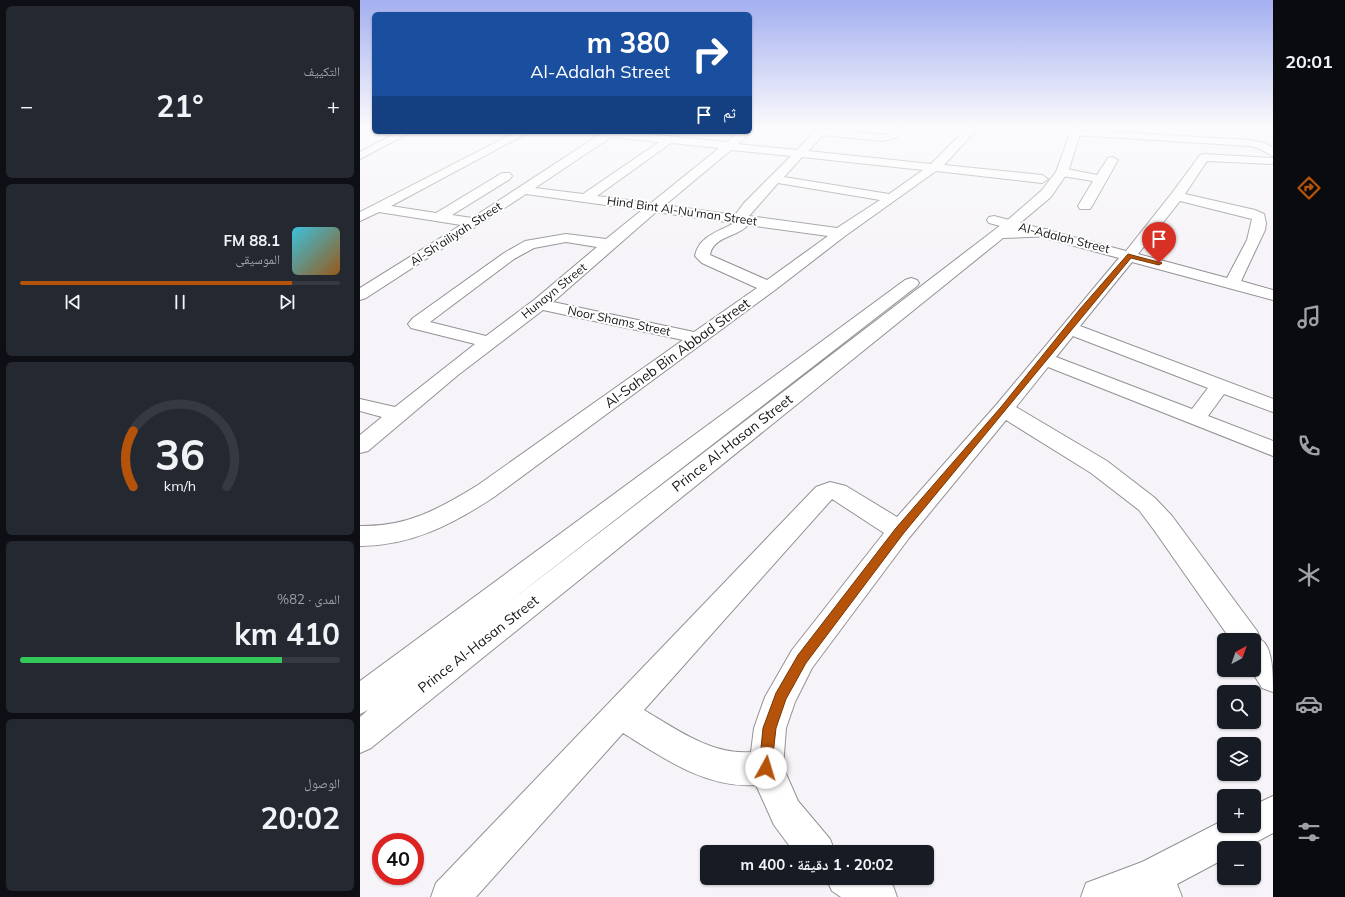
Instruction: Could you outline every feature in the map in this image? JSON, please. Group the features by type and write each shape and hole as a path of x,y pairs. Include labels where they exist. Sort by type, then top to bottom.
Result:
{"main road":[{"path":"360,217 451,170"},
{"name":"Al-Sh'ailiyah Street","path":"360,295 474,223 552,170"},
{"path":"586,198 627,170"},
{"name":"Hunayn Street","path":"360,446 489,342 540,304 609,244 700,170"},
{"path":"769,287 707,260 702,256 702,250 706,244 741,224 742,215 749,206 783,170"},
{"name":"Al-Saheb Bin Abbad Street","path":"360,536 376,537 404,533 456,510 486,491 769,287 840,233 931,170"},
{"path":"952,170 1042,179"},
{"name":"Prince Al-Hasan Street","path":"360,737 1006,223 1048,170"},
{"path":"1085,206 1106,170"},
{"path":"811,845 786,814 766,768 770,728 781,697 798,665 900,531 1045,359 1177,196 1195,170"},
{"path":"1062,172 1101,179"},
{"name":"Prince Al-Hasan Street","path":"360,699 1046,194 1062,172"},
{"path":"438,218 506,176"},
{"path":"775,179 892,198"},
{"name":"Hind Bint Al-Nu'man Street","path":"524,190 840,233"},
{"path":"1177,196 1250,213 1259,217 1261,220 1254,241 1232,283"},
{"path":"377,208 474,223"},
{"name":"Al-Adalah Street","path":"1006,223 1130,255 1273,295"},
{"path":"489,342 417,324 509,256 530,244 566,238 609,244"},
{"name":"Noor Shams Street","path":"540,304 697,338"},
{"path":"1069,328 1273,406"},
{"path":"1045,359 1273,449"},
{"path":"1196,418 1220,386"},
{"path":"360,405 398,414"},
{"path":"1004,409 1099,467 1147,504 1163,523 1242,633"},
{"path":"450,897 824,493 830,490 838,492 900,531"},
{"path":"1261,660 1273,678"},
{"path":"620,713 687,753 718,765 736,769 766,768"},
{"path":"1261,820 1273,814"},
{"path":"1100,897 1158,887 1239,833"},
{"path":"857,885 878,897"}],"route":[{"path":"766,768 770,728 781,697 802,659 900,531 1004,409 1082,311 1130,255 1159,263"}]}
